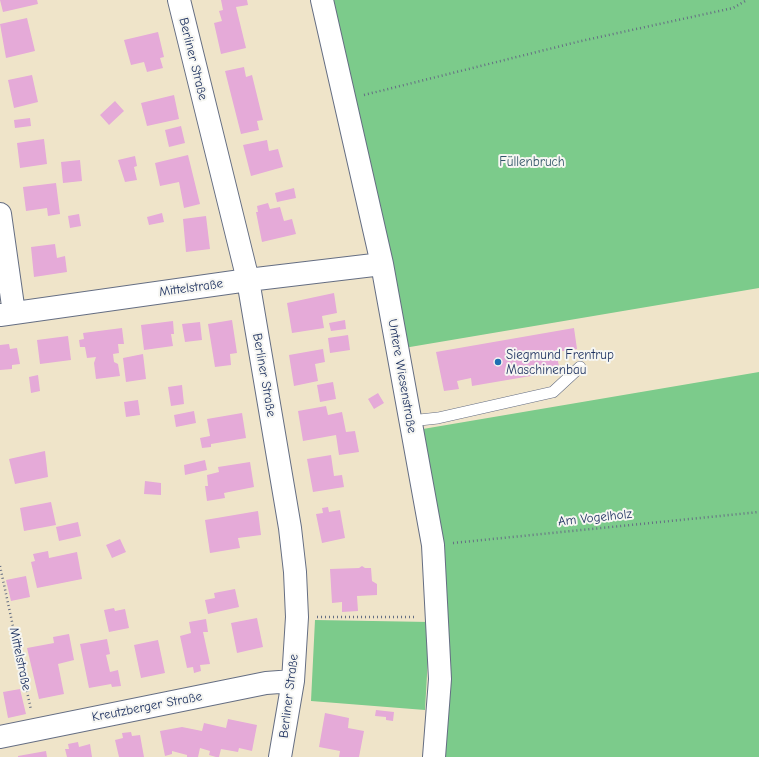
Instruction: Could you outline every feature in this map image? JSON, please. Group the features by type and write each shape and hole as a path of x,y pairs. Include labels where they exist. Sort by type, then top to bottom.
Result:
{"street":[{"name":"Berliner Straße","path":"179,0 248,280 290,528 295,572 297,617 293,681 280,757"},
{"name":"Untere Wiesenstraße","path":"322,0 346,100 382,264 433,545 440,679 434,757"},
{"path":"0,214 7,314"},
{"name":"Mittelstraße","path":"7,314 248,280 382,264"},
{"name":"Kreutzberger Straße","path":"0,737 266,683 293,681"}],"lane":[{"path":"410,420 438,418 553,392 580,367"}],"path":[{"path":"346,100 581,41 733,8 748,0"},
{"name":"Am Vogelholz","path":"433,545 759,512"},
{"name":"Mittelstraße","path":"0,566 35,730"},
{"path":"297,617 438,618"}],"green space":[{"name":"Füllenbruch","path":"327,0 759,0 759,288 404,348"},
{"path":"759,372 759,757 440,757 417,430"},
{"path":"315,620 430,622 425,710 311,701"}],"building":[{"path":"0,0 37,0 38,4 3,12"},
{"path":"221,0 247,0 248,5 236,7 246,48 221,54 214,23 222,21 219,11 223,10"},
{"path":"27,18 35,51 6,58 0,24"},
{"path":"158,32 164,57 160,58 163,68 147,72 144,62 131,65 124,40"},
{"path":"244,67 246,77 252,75 263,120 257,121 259,130 241,134 225,71"},
{"path":"32,75 38,102 14,108 8,80"},
{"path":"174,95 179,119 147,126 141,103"},
{"path":"115,101 124,111 109,125 100,115"},
{"path":"30,118 31,126 15,128 14,120"},
{"path":"181,126 185,143 169,147 165,130"},
{"path":"44,139 47,164 20,168 17,143"},
{"path":"267,140 269,151 278,149 283,167 251,176 243,145"},
{"path":"188,155 200,204 184,208 179,182 160,186 155,163"},
{"path":"135,156 137,166 134,167 137,180 125,182 118,160"},
{"path":"80,160 82,181 63,183 61,162"},
{"path":"56,183 60,214 48,216 47,208 26,211 23,187"},
{"path":"294,188 296,198 277,202 275,193"},
{"path":"268,203 270,209 280,207 284,221 292,219 296,234 262,242 256,212 258,212 257,206"},
{"path":"162,213 164,222 149,225 147,217"},
{"path":"79,214 81,226 70,228 68,216"},
{"path":"206,216 210,249 186,252 183,219"},
{"path":"55,244 57,258 65,256 67,272 34,277 31,247"},
{"path":"334,293 337,313 322,316 324,328 292,333 287,303"},
{"path":"232,320 237,353 230,354 231,365 215,367 208,324"},
{"path":"345,320 346,329 331,331 329,323"},
{"path":"173,321 174,334 171,334 173,346 144,350 141,325"},
{"path":"200,322 202,340 185,342 182,324"},
{"path":"122,328 124,344 118,344 119,353 113,354 114,362 118,364 120,376 96,379 94,363 96,357 87,358 85,347 80,347 79,340 84,339 83,333"},
{"name":"Siegmund Frentrup Maschinenbau","path":"574,328 577,349 556,352 560,371 472,386 471,378 457,381 459,389 444,391 436,352"},
{"path":"348,335 350,350 330,353 328,338"},
{"path":"68,336 71,360 40,364 37,340"},
{"path":"9,344 10,349 17,348 20,364 12,365 12,369 0,370 0,345"},
{"path":"323,349 325,362 315,364 318,381 294,386 289,355"},
{"path":"143,354 146,379 126,382 123,358"},
{"path":"38,375 40,391 31,393 29,377"},
{"path":"333,382 336,399 320,402 317,385"},
{"path":"182,385 184,404 171,406 168,387"},
{"path":"378,393 384,403 374,409 368,399"},
{"path":"138,400 140,415 126,417 124,402"},
{"path":"326,406 328,415 342,412 346,432 355,431 359,452 339,455 336,435 303,441 298,411"},
{"path":"194,411 196,423 176,427 174,415"},
{"path":"242,413 246,438 211,444 211,447 202,448 200,438 210,436 207,419"},
{"path":"45,451 48,477 15,484 9,459"},
{"path":"331,455 334,476 342,475 344,487 313,492 307,459"},
{"path":"205,460 207,470 185,475 184,465"},
{"path":"250,462 254,487 224,493 225,498 207,501 205,486 208,486 207,475 219,472 218,467"},
{"path":"145,481 161,483 161,495 144,494"},
{"path":"51,502 56,525 24,531 20,508"},
{"path":"328,507 329,512 340,510 345,538 322,543 316,514 323,513 322,508"},
{"path":"258,511 261,535 238,538 240,548 210,553 205,520"},
{"path":"78,522 81,536 59,541 56,527"},
{"path":"120,539 126,552 112,558 106,545"},
{"path":"48,551 49,558 77,552 82,579 37,588 31,562 35,561 33,554"},
{"path":"362,566 365,568 371,568 372,581 377,584 377,595 357,596 358,611 342,612 342,602 332,603 330,569 359,568"},
{"path":"26,576 30,597 11,601 6,580"},
{"path":"235,589 239,607 208,614 205,600 215,598 214,593"},
{"path":"114,608 115,611 125,609 129,628 109,632 104,610"},
{"path":"257,618 263,647 237,653 231,623"},
{"path":"206,619 208,632 203,632 210,664 200,665 201,671 194,673 193,667 187,668 180,636 191,633 189,622"},
{"path":"69,634 74,660 58,664 64,694 39,699 27,648 54,643 53,637"},
{"path":"107,639 110,654 106,655 110,672 118,670 121,686 112,687 111,684 89,688 80,644"},
{"path":"158,640 165,673 141,678 134,645"},
{"path":"20,689 26,714 8,718 3,692"},
{"path":"376,710 394,712 393,721 386,720 386,717 375,716"},
{"path":"325,713 349,718 348,728 364,731 359,757 339,757 340,751 319,747"},
{"path":"228,719 257,725 252,751 239,748 238,752 221,749 219,757 216,757 209,755 210,751 200,748 198,757 187,757 187,755 172,751 172,754 165,756 160,731 182,727 202,731 204,723 226,728"},
{"path":"131,732 132,736 140,735 144,757 119,757 115,740 123,738 122,733"},
{"path":"78,742 79,747 90,744 92,757 67,757 65,749 69,749 68,744"},
{"path":"46,751 47,757 18,757 18,756"}],"place":[{"name":"Siegmund Frentrup Maschinenbau","path":"498,362"}]}
